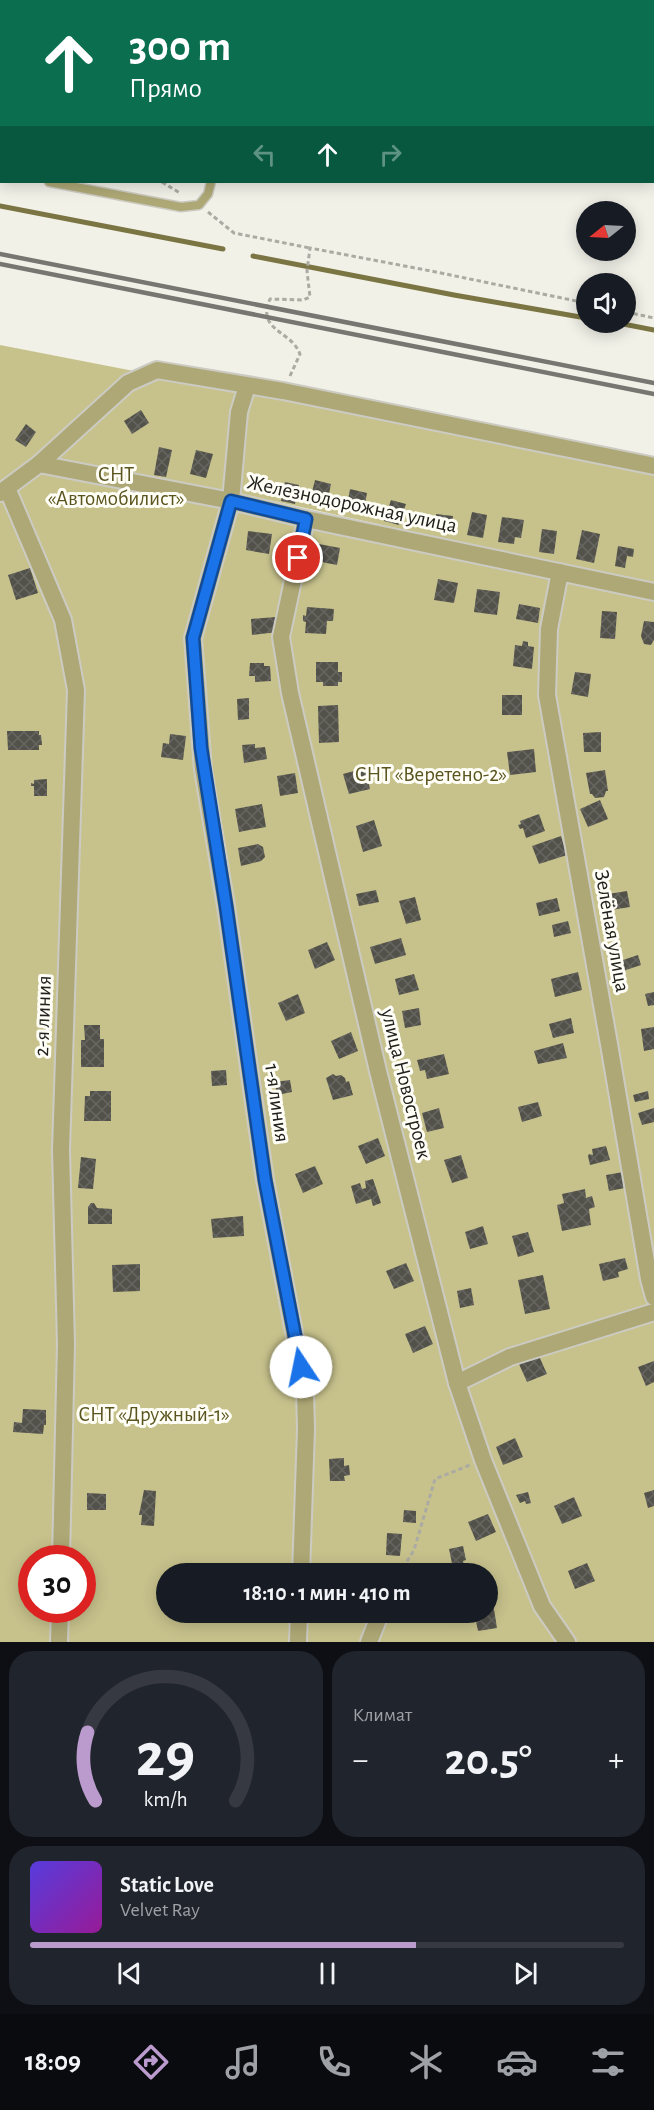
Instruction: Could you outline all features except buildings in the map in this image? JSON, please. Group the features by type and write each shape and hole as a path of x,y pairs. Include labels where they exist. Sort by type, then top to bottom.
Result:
{"street":[{"path":"2,489 39,464 128,383 157,370 283,391 654,466"},
{"name":"1-я линия","path":"247,386 239,412 231,501 193,638 203,769 226,906 265,1180 305,1390 306,1429 301,1563"},
{"name":"Железнодорожная улица","path":"39,464 231,501 306,519 654,592"},
{"name":"2-я линия","path":"2,489 63,620 76,690 61,1150 66,1344 61,1545"},
{"name":"улица Новостроек","path":"306,519 281,637 290,693 378,1071 457,1383 483,1460 542,1606 567,1642"},
{"name":"Зелёная улица","path":"560,572 549,629 547,695 654,1297"},
{"path":"457,1383 510,1357 654,1312"},
{"path":"59,1642 60,1623"},
{"path":"298,1642 299,1623"},
{"path":"369,1642 377,1623"}],"lane":[{"path":"54,183 180,207 199,205 208,194 211,183"}],"path":[{"path":"164,183 199,205 234,233 576,301"},
{"path":"283,391 300,354 297,347 271,325 266,317 267,307 270,299 303,300 310,297 307,271 310,248"},
{"path":"636,314 654,318"},
{"path":"406,1563 414,1550 435,1479 483,1460"}],"green space":[{"path":"0,345 392,421 654,475 654,585 242,494 231,500 654,592 654,1642 0,1642"}],"waterway":[{"path":"0,206 223,249"},
{"path":"253,256 576,316"},
{"path":"636,326 654,330"}],"railway":[{"path":"0,254 654,383"},
{"path":"0,264 654,394"}],"route":[{"path":"298,558 306,519 231,501 193,638 203,769 226,906 265,1180 301,1367"}],"park label":[{"name":"СНТ «Автомобилист»","path":"116,486"},
{"name":"СНТ «Веретено-2»","path":"431,774"},
{"name":"СНТ «Дружный-1»","path":"154,1414"}]}
